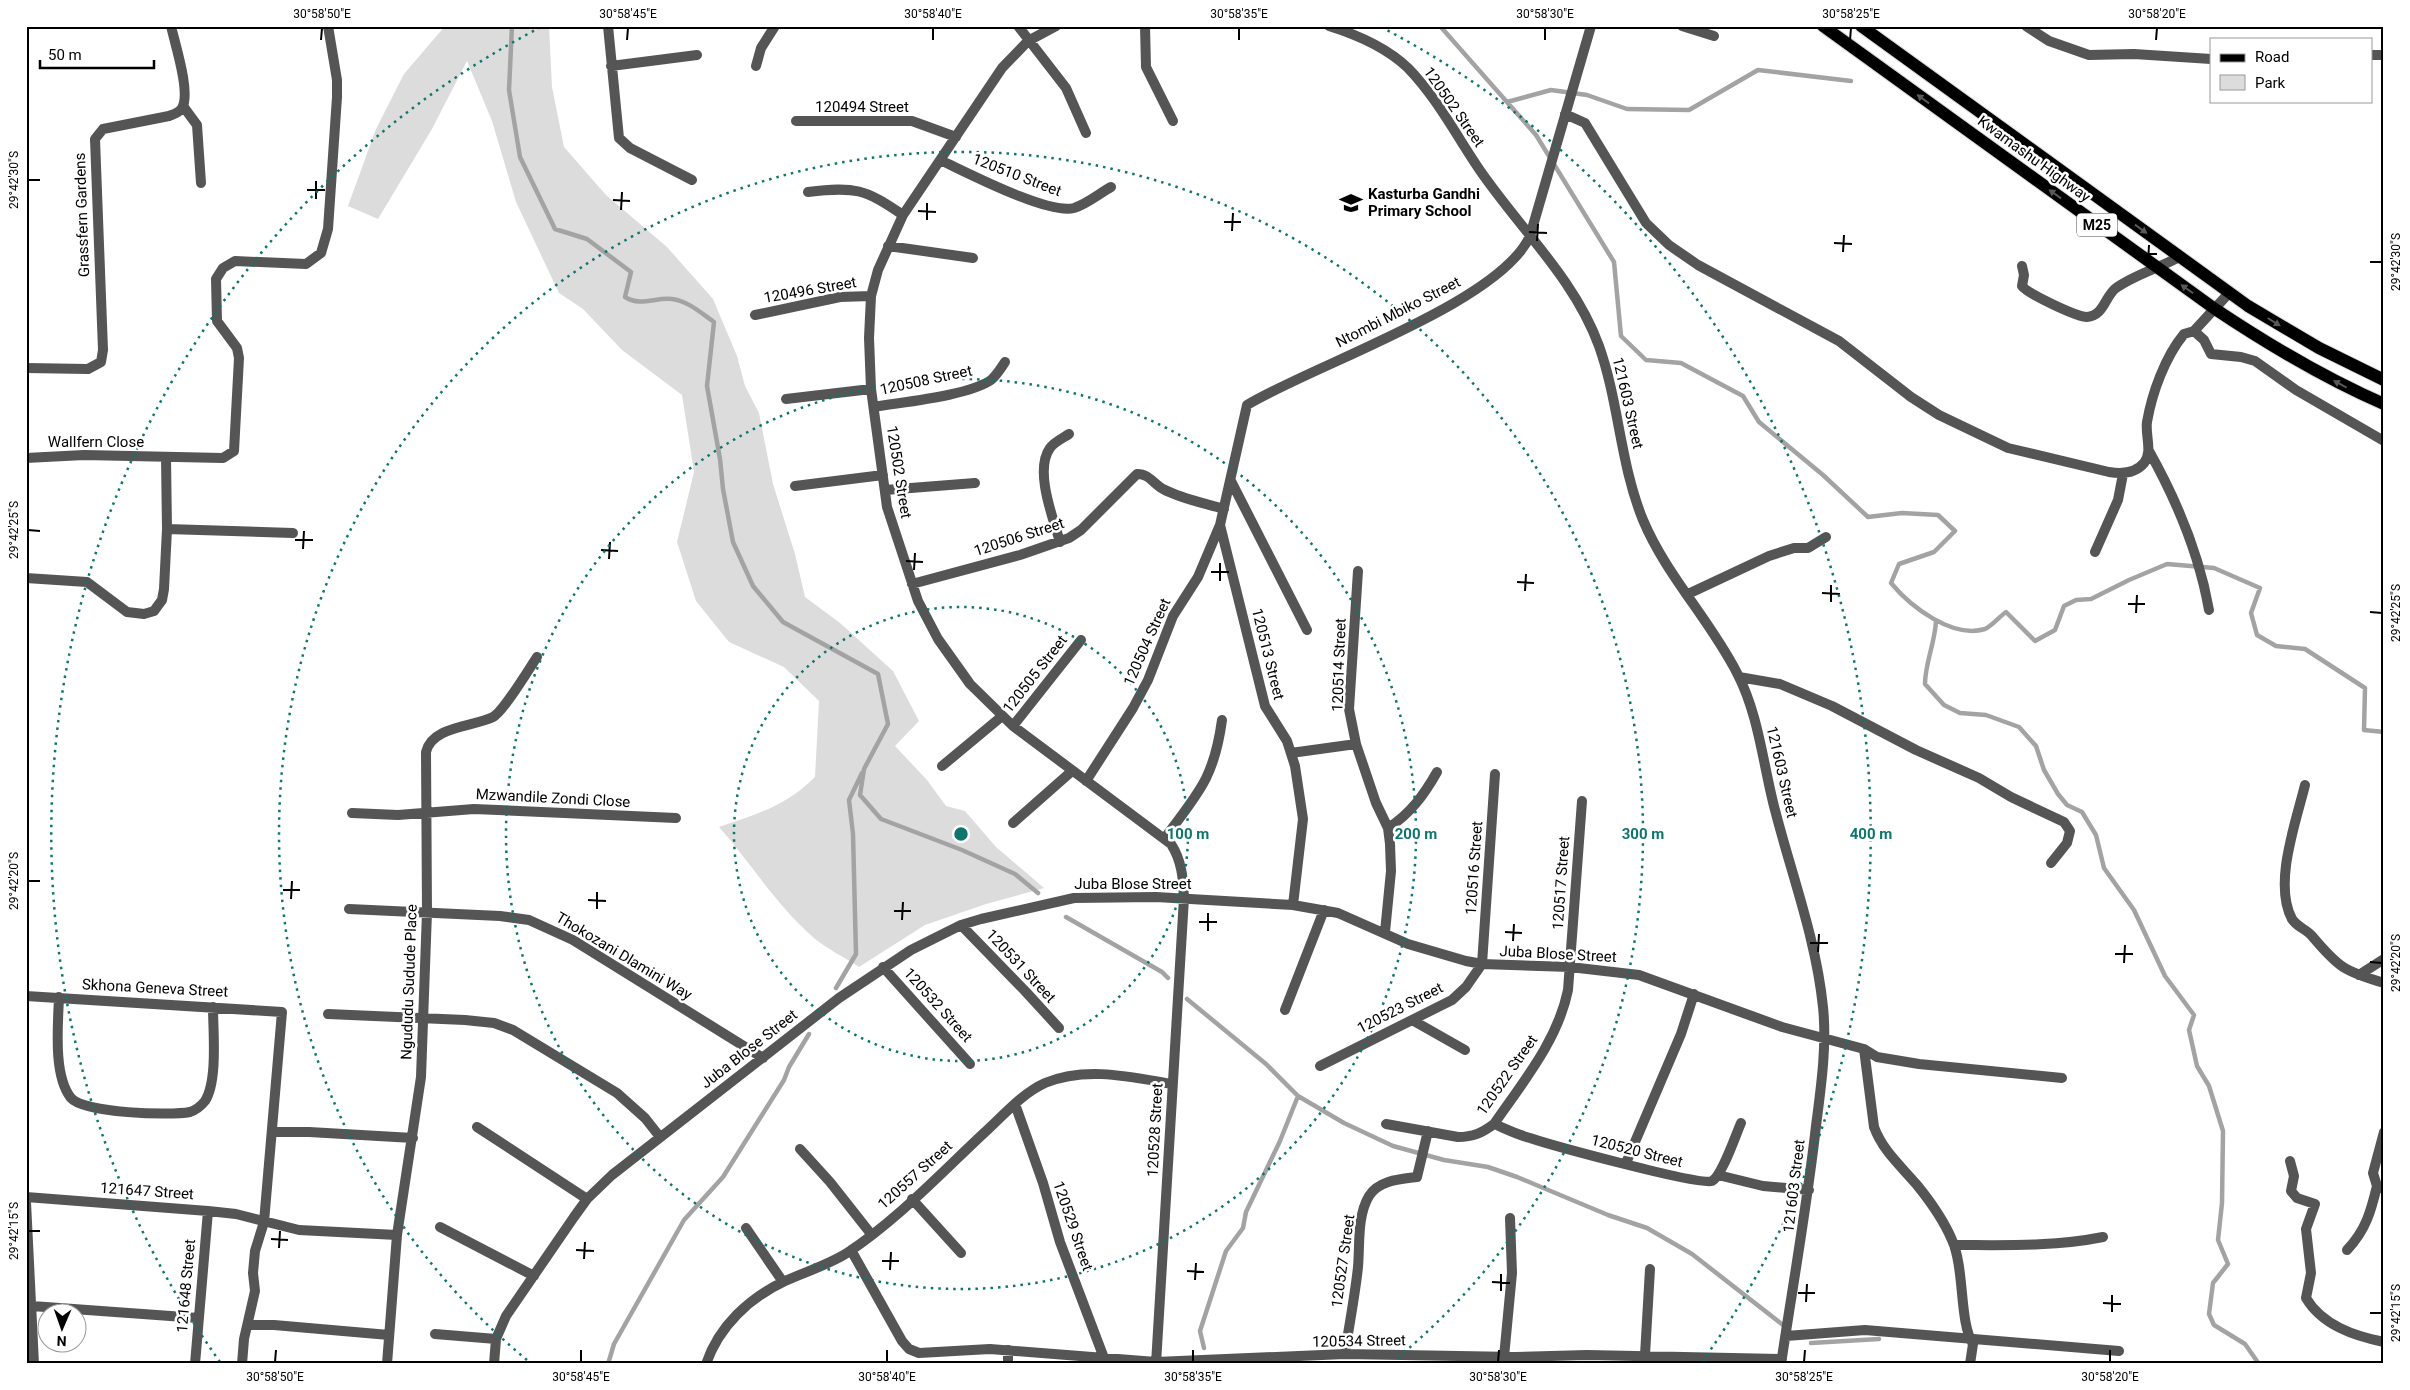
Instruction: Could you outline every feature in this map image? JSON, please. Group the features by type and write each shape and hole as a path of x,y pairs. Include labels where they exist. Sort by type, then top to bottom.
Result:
{"main road":[{"name":"Kwamashu Highway","path":"1823,26 2215,310 2302,364 2384,404"},
{"name":"Kwamashu Highway","path":"1861,26 2229,292 2319,348 2384,380"}],"street":[{"path":"171,26 184,85 183,106 197,125 201,183"},
{"name":"Wallfern Close","path":"26,458 84,455 223,458 234,451 236,444 239,358 237,348 217,321 216,279 218,273 228,264 241,260 306,264 316,259 325,243 328,230 337,97 337,80 328,26"},
{"path":"608,26 619,138 630,148 692,180"},
{"path":"756,66 761,48 775,26"},
{"path":"1018,26 1066,88 1086,133"},
{"name":"120502 Street","path":"1056,26 1028,41 1002,68 903,216 888,246 871,296 869,338 871,389 884,490 893,531 912,584 938,639 970,684 1013,726 1171,844 1180,861 1184,898"},
{"path":"1145,26 1146,67 1173,121"},
{"name":"120502 Street","path":"1329,26 1363,39 1386,51 1406,66 1438,105 1478,168 1530,236"},
{"name":"Ntombi Mbiko Street","path":"1231,481 1247,404 1276,387 1406,328 1473,291 1521,252 1530,236 1590,26"},
{"path":"1682,26 1714,36"},
{"path":"2026,26 2049,41 2084,54 2173,55 2210,59"},
{"path":"611,66 697,55"},
{"name":"Grassfern Gardens","path":"26,368 88,369 101,362 103,350 95,139 103,128 169,116 178,113 183,106"},
{"path":"1565,114 1585,123 1646,222 1669,245 1698,265 1839,341 1910,397 1939,415 2008,448 2123,474 2144,462 2149,451"},
{"name":"120494 Street","path":"796,122 912,121 956,137"},
{"name":"120510 Street","path":"940,160 986,181 1060,208 1074,208 1111,187"},
{"path":"808,192 837,188 859,190 880,199 903,216"},
{"name":"121603 Street","path":"1530,236 1571,289 1592,331 1604,364 1633,492 1642,518 1672,573 1688,594 1739,678 1754,720 1775,809 1810,931 1824,1013 1822,1073 1809,1190 1782,1362"},
{"path":"888,246 974,258"},
{"path":"2022,266 2022,286 2026,292 2051,301 2059,308 2087,317 2096,314 2104,307 2109,295 2117,287 2158,269 2179,257"},
{"path":"2208,610 2198,563 2178,508 2149,451 2147,423 2158,384 2180,339 2184,334 2194,331 2215,310 2229,292"},
{"name":"120496 Street","path":"755,315 840,298 871,296"},
{"path":"2194,331 2204,340 2211,354 2241,356 2255,361 2296,390 2384,441"},
{"name":"120508 Street","path":"874,407 953,392 979,385 994,377 1005,362"},
{"path":"786,398 871,389"},
{"path":"1060,542 1049,504 1044,468 1049,448 1069,434"},
{"path":"26,578 76,579 87,582 127,612 144,614 154,611 162,600 167,530 166,458"},
{"path":"795,486 883,474"},
{"name":"120506 Street","path":"912,584 1060,542 1081,530 1136,474 1144,475 1163,489 1180,496 1224,509"},
{"path":"2095,552 2118,500 2123,474"},
{"path":"1231,481 1307,630"},
{"name":"120504 Street","path":"1086,781 1148,680 1173,616 1198,577 1220,525 1231,481"},
{"path":"884,490 975,483"},
{"name":"120513 Street","path":"1220,525 1264,706 1287,741 1296,766 1303,819 1293,904"},
{"path":"167,530 293,533"},
{"path":"1688,594 1769,556 1794,548 1808,548 1826,537"},
{"name":"120514 Street","path":"1358,571 1349,709 1356,744 1388,828 1391,871 1385,932"},
{"name":"120505 Street","path":"1013,726 1081,640"},
{"name":"Ngududu Sudude Place","path":"387,1364 398,1235 421,1077 427,912 428,811 425,760 428,746 446,732 494,717 537,658"},
{"path":"1739,678 1761,680 1798,690 1867,722 1916,750 1979,778 2011,798 2064,822 2070,831 2067,843 2051,863"},
{"path":"942,766 1001,716"},
{"path":"1164,839 1207,780 1217,751 1222,720"},
{"path":"1291,753 1356,744"},
{"path":"1013,823 1072,771"},
{"path":"1388,828 1409,812 1421,798 1437,772"},
{"name":"120516 Street","path":"1482,964 1495,774"},
{"path":"2306,785 2290,844 2286,870 2286,904 2296,925 2309,933 2339,966 2384,983"},
{"name":"120517 Street","path":"1570,967 1582,801"},
{"name":"Mzwandile Zondi Close","path":"352,813 398,815 428,811 474,809 676,818"},
{"name":"Juba Blose Street","path":"494,1364 496,1339 506,1316 587,1199 612,1175 883,967 911,950 961,925 1003,912 1074,898 1184,898 1293,904 1324,910 1360,922 1408,944 1441,956 1482,964 1570,967 1639,975 1782,1027 1864,1049 1877,1057 1900,1062 2062,1078"},
{"name":"120528 Street","path":"1156,1363 1184,898"},
{"name":"Thokozani Dlamini Way","path":"349,909 500,916 529,920 550,928 763,1058"},
{"path":"1285,1010 1324,910"},
{"name":"120531 Street","path":"961,925 1059,1028"},
{"path":"2359,975 2384,959"},
{"name":"120523 Street","path":"1320,1066 1461,993 1482,964"},
{"name":"120532 Street","path":"883,967 970,1064"},
{"name":"120522 Street","path":"1386,1124 1468,1137 1484,1132 1494,1124 1542,1053 1562,1016 1568,990 1570,967"},
{"path":"1626,1163 1681,1034 1694,994"},
{"name":"Skhona Geneva Street","path":"26,996 282,1012 272,1132"},
{"path":"59,997 58,1041 62,1080 72,1100 80,1105 104,1110 171,1114 191,1112 199,1108 210,1092 213,1007"},
{"path":"328,1014 465,1020 494,1023 513,1030 617,1093 645,1118 660,1137"},
{"path":"1412,1020 1465,1050"},
{"path":"1864,1049 1874,1127 1878,1138 1892,1158 1916,1184 1939,1218 1954,1245 1969,1337 1974,1344 1970,1364"},
{"name":"120557 Street","path":"706,1364 719,1335 750,1302 783,1282 832,1261 851,1250 912,1199 1015,1104 1043,1084 1071,1076 1091,1074 1117,1075 1172,1084"},
{"name":"120529 Street","path":"1015,1104 1043,1183 1060,1242 1088,1311 1104,1358"},
{"path":"1741,1123 1718,1175 1756,1184 1809,1190"},
{"name":"120520 Street","path":"1494,1124 1535,1140 1703,1181 1710,1181 1718,1175"},
{"path":"476,1127 587,1199"},
{"name":"120527 Street","path":"1345,1354 1358,1267 1360,1225 1370,1195 1388,1182 1417,1177 1428,1131"},
{"path":"242,1364 256,1291 253,1273 255,1251 264,1222 272,1132 310,1132 413,1138"},
{"path":"2347,1250 2361,1236 2380,1187 2373,1173 2384,1132"},
{"path":"800,1149 830,1182 871,1234"},
{"path":"2290,1161 2294,1176 2291,1191 2297,1198 2315,1204 2306,1230 2311,1272 2306,1298 2313,1309 2349,1333 2384,1342"},
{"name":"121647 Street","path":"26,1197 236,1214 299,1230 398,1235"},
{"path":"912,1199 961,1253"},
{"path":"26,1202 34,1364"},
{"name":"121648 Street","path":"195,1364 208,1211"},
{"path":"1504,1357 1512,1273 1510,1218"},
{"path":"440,1227 534,1276"},
{"path":"746,1228 783,1282"},
{"path":"1954,1245 2042,1246 2071,1244 2102,1237"},
{"name":"120534 Street","path":"851,1250 909,1349 919,1353 1008,1350 1156,1363 1345,1354 1504,1357 1515,1360 1645,1355 1782,1362"},
{"path":"1645,1355 1650,1269"},
{"path":"32,1306 198,1318"},
{"path":"248,1325 274,1325 389,1335"},
{"path":"1786,1336 1864,1330 1969,1337 2036,1345 2119,1351"},
{"path":"435,1334 496,1339"},
{"path":"1008,1350 1008,1364"}],"green space":[{"path":"445,26 549,26 552,87 564,147 606,195 667,247 713,299 737,356 745,386 759,413 773,484 795,554 805,597 840,623 893,671 919,721 895,746 927,780 946,806 965,811 996,847 1044,888 986,904 925,925 859,967 819,942 801,926 719,827 782,802 815,777 819,701 784,667 729,642 696,601 677,542 694,472 682,395 622,350 583,309 559,293 516,202 492,121 467,61 432,129 378,219 348,206 376,129 404,74"}],"waterway":[{"path":"512,26 509,90 520,157 555,229 587,239 631,272 625,297 642,302 666,299 678,300 694,308 714,322 707,386 733,542 753,586 783,622 878,674 888,724 864,769 860,795 881,819 962,850 1015,874 1038,893"},
{"path":"1440,26 1536,135 1614,262 1621,336 1646,360 1681,363 1743,396 1759,422 1823,475 1868,517 1902,513 1938,515 1955,531 1934,552 1899,564 1891,583 1920,610 1946,625 1972,631 1988,628 2006,612 2035,641 2055,630 2064,606 2076,600 2091,599 2167,564 2214,568 2260,588 2251,613 2257,635 2276,646 2305,649 2365,688 2364,730 2384,732"},
{"path":"1507,102 1551,90 1587,95 1627,109 1689,110 1758,70 1851,81"},
{"path":"1936,621 1925,684 1944,705 1960,713 1986,715 2019,727 2036,746 2044,770 2058,794 2067,805 2082,812 2096,835 2104,868 2134,910 2165,976 2194,1015 2189,1030 2197,1066 2209,1086 2223,1131 2222,1203 2218,1240 2228,1264 2213,1283 2209,1314 2214,1325 2245,1344 2259,1364"},
{"path":"836,988 856,954 853,834 849,800 862,773"},
{"path":"1066,917 1162,972 1168,978"},
{"path":"1187,999 1266,1064 1298,1096 1344,1123 1393,1146 1444,1160 1488,1167 1608,1215 1647,1228 1692,1254 1783,1325"},
{"path":"608,1364 614,1344 684,1220 723,1177 784,1080 789,1067 809,1034"},
{"path":"1204,1348 1200,1331 1226,1251 1243,1228 1246,1212 1280,1141 1298,1096"},
{"path":"1811,1343 1879,1339"}],"place":[{"name":"Kasturba Gandhi Primary School","path":"1351,203"}]}
